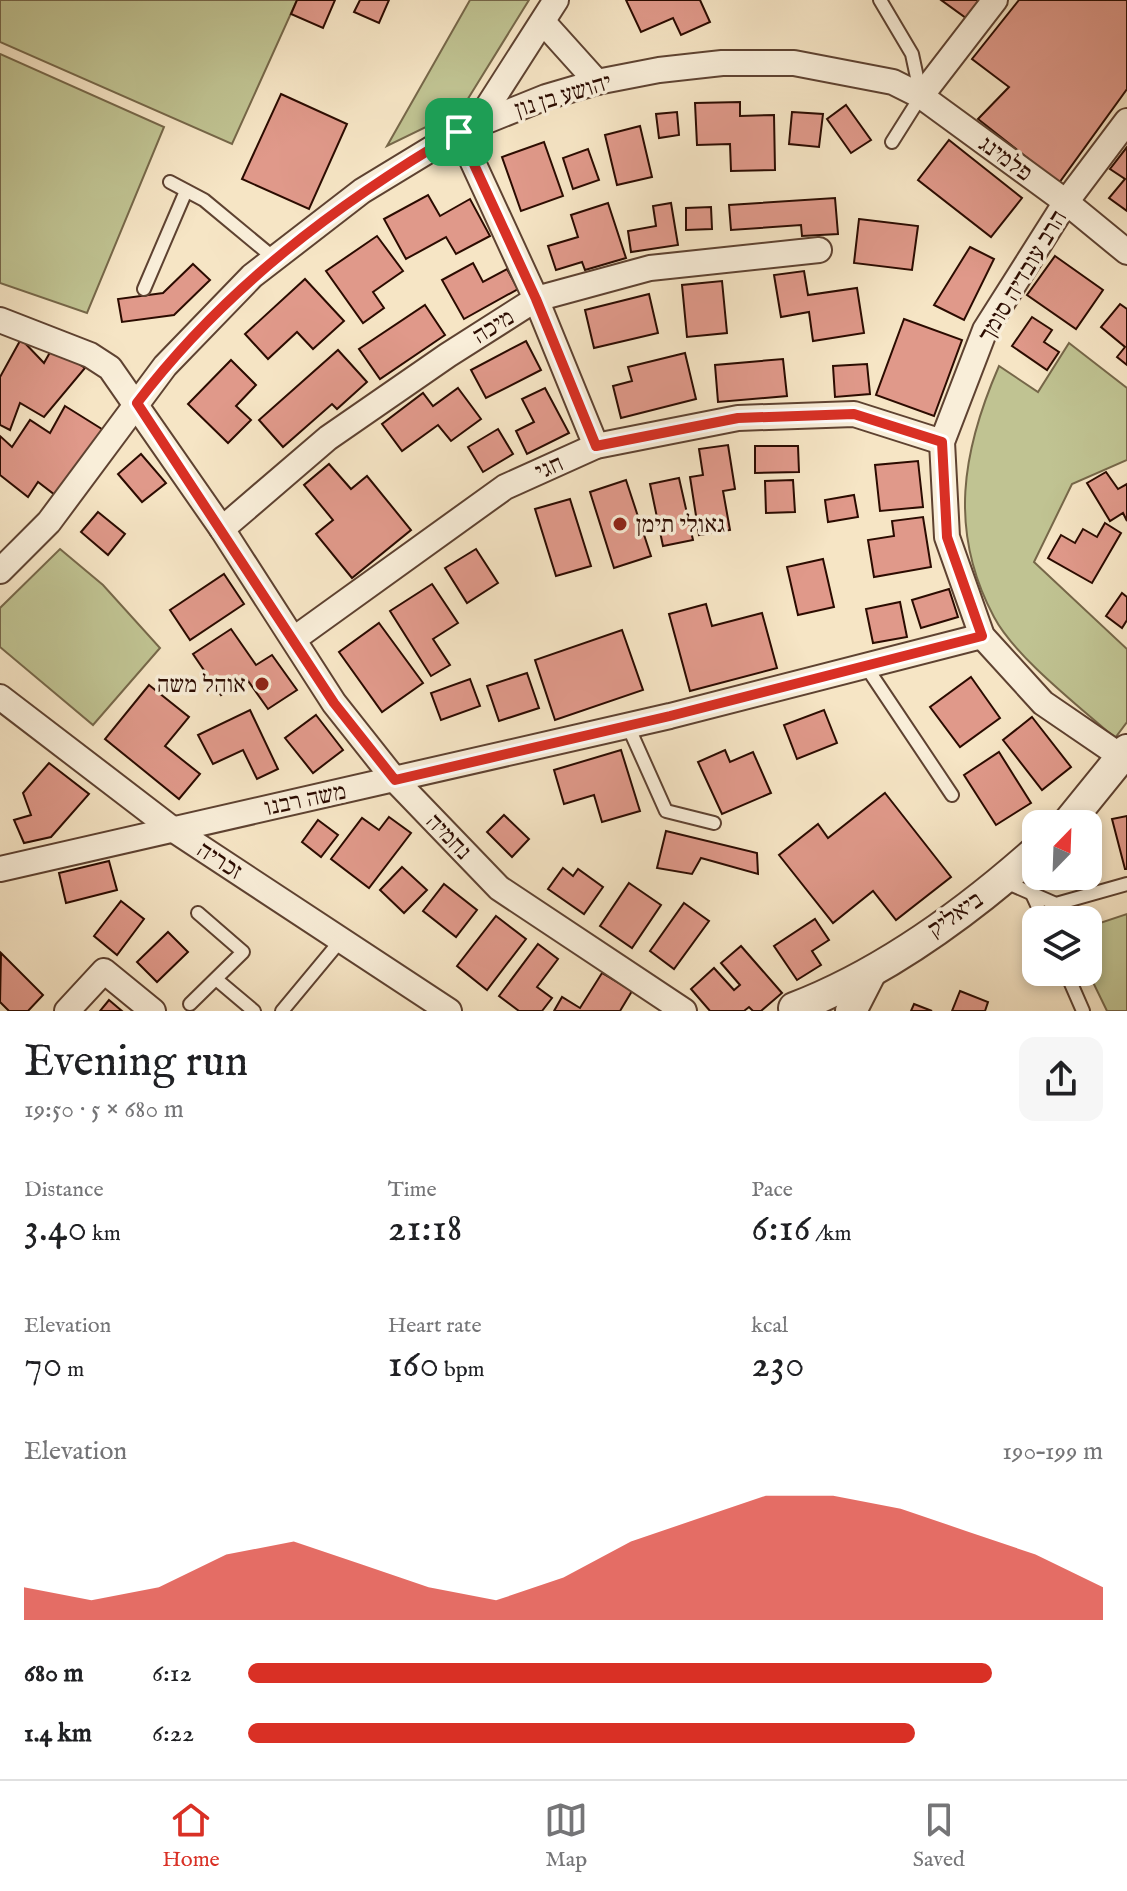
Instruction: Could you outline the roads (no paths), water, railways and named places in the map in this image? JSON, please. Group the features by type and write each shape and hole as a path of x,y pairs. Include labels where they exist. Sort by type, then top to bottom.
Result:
{"street":[{"path":"556,0 467,128 596,446"},
{"path":"921,96 995,0"},
{"path":"543,22 597,82"},
{"name":"יהושע בן נון","path":"0,571 49,522 165,366 274,258 362,191 467,128 546,97 597,82 659,70 722,63 794,63 893,82 921,96"},
{"name":"פלמינג","path":"921,96 1066,202 1127,252"},
{"name":"הרב עובדיה סומך","path":"1124,754 1043,703 982,636 947,537 942,442 985,330 1066,202 1127,121"},
{"name":"מיכה","path":"222,529 328,438 536,299 650,268 819,250"},
{"name":"נחמיה","path":"0,320 90,355 110,368 222,529 334,703 395,780 499,888 684,1011"},
{"name":"חגי","path":"294,639 505,487 596,446 738,418 854,414 942,442"},
{"name":"משה רבנו","path":"0,869 628,726 867,668 982,636"},
{"name":"זכריה","path":"0,697 171,828 449,1011"},
{"path":"1078,810 1124,754"},
{"name":"ביאליק","path":"794,1010 870,974 1003,881 1022,864"},
{"path":"67,1011 104,971 153,1011"},
{"name":"ביאליק","path":"851,1011 870,974"}],"lane":[{"path":"880,0 912,54 921,96 892,142"},
{"path":"170,182 234,223 274,258"},
{"path":"144,289 186,191"},
{"path":"867,668 952,795"},
{"path":"628,726 666,811 714,823"},
{"path":"1003,881 1056,904 1127,884"},
{"path":"1032,894 1038,906"},
{"path":"190,1004 243,952 198,913"},
{"path":"282,1011 341,940"},
{"path":"216,979 254,1011"},
{"path":"1072,986 1083,1011"}],"place":[{"name":"גאולי תימן","path":"620,524"},
{"name":"אוהל משה","path":"262,684"}]}
